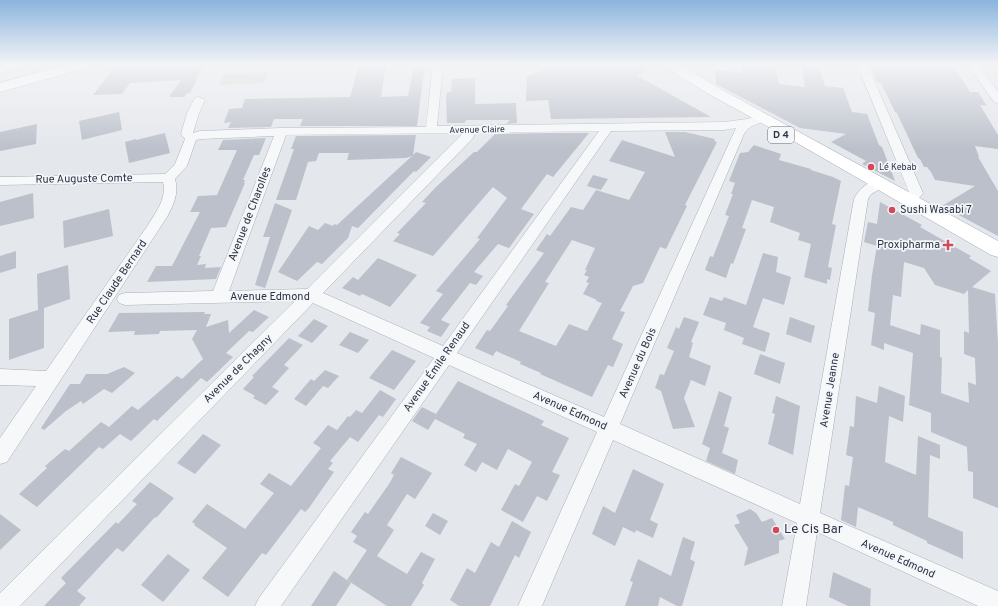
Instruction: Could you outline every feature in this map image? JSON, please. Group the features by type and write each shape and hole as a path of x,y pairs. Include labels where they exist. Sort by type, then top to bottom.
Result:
{"main road":[{"name":"D 4","path":"706,92 755,120 879,184 998,250"},
{"name":"D 4","path":"712,92 755,120"}],"street":[{"path":"431,130 435,92"},
{"path":"874,92 916,193 907,200"},
{"path":"168,178 181,166 191,138 187,134 192,113 199,100"},
{"name":"Avenue Claire","path":"191,138 200,135 281,132 724,126 755,120"},
{"name":"Avenue du Bois","path":"530,606 738,134 741,129 755,120"},
{"name":"Avenue Émile Renaud","path":"267,606 607,128"},
{"name":"Avenue de Chagny","path":"4,606 469,135 470,130"},
{"name":"Avenue de Charolles","path":"219,297 281,132"},
{"name":"Rue Auguste Comte","path":"0,180 168,178"},
{"name":"Rue Claude Bernard","path":"0,455 153,228 168,203 171,186 168,178"},
{"name":"Avenue Jeanne","path":"794,606 861,198 864,192 879,184"},
{"name":"Avenue Edmond","path":"125,299 311,295 998,603"},
{"path":"0,377 51,380"}],"building":[{"path":"95,92 123,92 122,94 93,95"},
{"path":"172,92 190,92 187,93 184,97 169,97"},
{"path":"351,92 382,92 381,97 408,96 409,92 421,92 417,126 300,126 303,119 274,119 271,127 228,128 231,122 224,123 229,109 242,108 245,99 350,97"},
{"path":"447,92 475,92 475,104 516,103 517,123 506,124 510,120 468,120 465,121 465,123 447,123"},
{"path":"526,92 667,92 711,117 551,119 548,100 526,101"},
{"path":"732,92 845,92 852,112 867,114 895,181 862,164 866,161 831,142 846,134 800,128"},
{"path":"885,92 978,92 987,106 980,105 998,135 998,149 975,146 978,157 998,191 998,236 942,206 975,186 935,180 931,172 927,167 924,167 918,158 897,113 895,112"},
{"path":"119,112 122,130 82,140 79,121"},
{"path":"37,124 36,144 0,151 0,132"},
{"path":"665,132 685,132 715,139 714,141 717,142 685,205 687,206 666,249 660,247 643,283 633,286 620,311 625,312 612,339 623,344 613,367 608,365 592,397 540,374 541,373 520,364 521,362 496,351 493,356 475,348 487,330 490,331 508,306 506,305 544,253 536,250 547,234 550,236 571,207 583,210 596,190 629,200 645,172 609,161 622,140 675,157","holes":["572,240 595,248 585,270 587,270 584,275 589,277 586,282 589,283 583,294 602,303 587,331 569,324 556,346 519,331 549,283 545,282"]},
{"path":"165,133 170,153 129,163 125,142"},
{"path":"589,133 553,177 547,174 521,209 534,214 509,248 498,244 474,272 483,276 476,285 470,283 441,320 450,324 441,337 427,331 430,327 420,323 443,294 436,291 480,239 477,238 507,198 493,187 433,256 393,241 400,234 397,233 426,203 422,202 436,187 474,152 477,152 495,134"},
{"path":"416,135 413,155 416,152 431,157 416,172 414,171 358,228 352,226 348,238 322,264 317,262 297,281 278,272 309,226 318,230 325,223 333,226 334,224 337,225 412,156 406,158 347,160 349,153 319,153 316,161 308,162 296,200 276,200 294,149 291,149 296,136"},
{"path":"266,138 259,155 254,155 243,180 245,180 245,183 226,227 211,228 199,256 201,256 197,265 206,264 205,268 221,267 216,279 147,282 156,266 172,266 200,212 190,212 198,196 217,195 237,150 218,150 223,140"},
{"path":"754,145 781,154 779,160 811,169 841,181 832,224 836,225 828,267 832,268 830,280 827,279 827,284 804,277 811,244 798,240 800,233 770,222 774,207 752,200 742,228 746,229 726,278 705,270 710,256 713,257 729,216 725,215 733,194 731,194 735,183 729,181 740,153 748,152"},
{"path":"593,175 608,179 601,190 587,186"},
{"path":"33,193 34,218 0,226 0,202"},
{"path":"880,202 922,225 920,227 971,256 969,258 991,271 972,287 995,294 998,344 998,508 973,498 973,472 968,471 967,447 931,432 931,413 909,405 913,353 884,343 884,350 871,345 875,313 868,311 877,246 864,242 868,222 877,224","holes":["904,262 924,268 935,285 964,294 968,290 969,333 964,331 964,354 975,358 976,385 968,382 969,403 941,393 942,358 940,357 940,330 921,324 920,335 890,325 893,295 901,297"]},
{"path":"275,203 292,210 265,288 255,285 270,237 263,237"},
{"path":"109,209 113,236 64,248 63,221"},
{"path":"16,251 16,268 0,273 0,256"},
{"path":"763,253 778,257 776,272 791,277 784,305 763,298 753,327 770,333 765,352 742,344 744,338 724,330 726,323 703,315 710,297 722,301 724,297 746,305"},
{"path":"378,258 417,275 390,307 362,294 360,296 342,288 353,277 358,280"},
{"path":"68,265 70,299 44,308 44,348 9,360 9,319 38,310 37,274"},
{"path":"254,310 269,317 253,332 249,331 226,353 233,357 207,382 201,378 157,421 154,419 131,441 120,434 103,449 99,447 37,507 19,494 47,468 45,466 65,449 69,451 101,422 109,427 132,406 138,410 177,376 182,379 203,359 192,339 197,330 160,331 159,334 134,335 135,331 108,332 119,313 205,312 204,314 211,314 206,327 228,320 229,333"},
{"path":"684,317 699,322 691,342 693,343 689,357 711,366 705,386 691,380 684,398 695,427 673,429 661,391 655,388 660,374 664,375 674,351 667,348 676,327 679,329"},
{"path":"790,317 815,326 811,343 786,334"},
{"path":"314,319 328,326 312,343 298,336"},
{"path":"350,332 369,340 358,353 339,345"},
{"path":"289,338 303,345 284,365 289,368 272,387 279,391 266,405 253,398 255,396 243,389 254,377 252,376"},
{"path":"392,350 416,361 394,390 369,378"},
{"path":"760,354 785,363 780,384 754,374"},
{"path":"124,367 135,373 112,393 104,389 83,404 81,401 66,411 44,430 41,428 70,384 80,384 86,374 107,374"},
{"path":"325,370 339,376 328,388 323,386 306,406 294,399 311,379 314,381"},
{"path":"458,381 544,421 541,425 569,438 552,472 560,475 547,501 537,496 523,522 501,510 515,484 519,486 532,462 508,449 497,470 482,462 476,472 464,465 477,444 463,438 465,434 435,419 428,430 412,421 422,407 436,414"},
{"path":"879,386 905,396 903,422 889,416 885,462 916,475 918,436 940,445 940,459 930,455 928,517 963,532 963,559 927,543 927,541 893,525 893,522 858,507 856,527 841,520 845,485 849,486 853,457 846,455 850,426 854,427 856,396 877,403"},
{"path":"380,390 396,399 383,417 379,415 358,442 350,437 330,461 333,463 328,469 334,472 309,508 305,512 301,509 266,555 262,553 228,597 202,578 227,548 194,525 195,524 192,522 207,504 245,529 274,493 260,484 269,473 291,486 321,448 313,443 328,425 337,430 348,416 350,417 356,410 362,413"},
{"path":"719,391 732,397 724,426 729,428 722,453 738,460 735,474 706,461 710,448 702,444"},
{"path":"776,396 800,406 793,455 768,444 775,414 772,413"},
{"path":"203,434 221,445 195,474 177,463"},
{"path":"401,457 432,473 415,499 407,494 387,525 394,530 377,556 407,574 421,552 435,559 422,583 424,585 411,606 387,606 347,580 367,550 353,542 357,536 351,532 365,512 368,514 389,484 394,475 391,473"},
{"path":"633,469 664,484 650,520 658,524 653,538 636,530 635,533 623,527 615,546 592,534 603,506 615,513"},
{"path":"150,482 174,498 123,552 117,548 77,591 86,598 79,606 44,606 66,583 61,578 116,522 118,524 137,504 132,501"},
{"path":"750,509 756,513 762,522 772,518 785,539 779,541 779,553 744,566 748,548 734,525 740,523 736,515"},
{"path":"433,513 448,521 440,535 425,526"},
{"path":"0,514 21,530 0,550"},
{"path":"512,521 531,532 519,558 515,555 490,606 459,606 450,600 467,568 475,573 491,542 499,547"},
{"path":"683,537 695,542 690,559 695,562 682,606 677,606 660,597 658,606 625,606 633,582 630,581 638,559 671,576"},
{"path":"168,554 190,570 163,602 141,585"},
{"path":"334,571 351,583 336,606 311,606"},
{"path":"833,572 871,589 870,606 848,606 829,597"}],"place":[{"name":"Lé Kebab","path":"871,167"},
{"name":"Sushi Wasabi 7","path":"892,210"},
{"name":"Proxipharma","path":"948,245"},
{"name":"Le Cis Bar","path":"776,530"}]}
